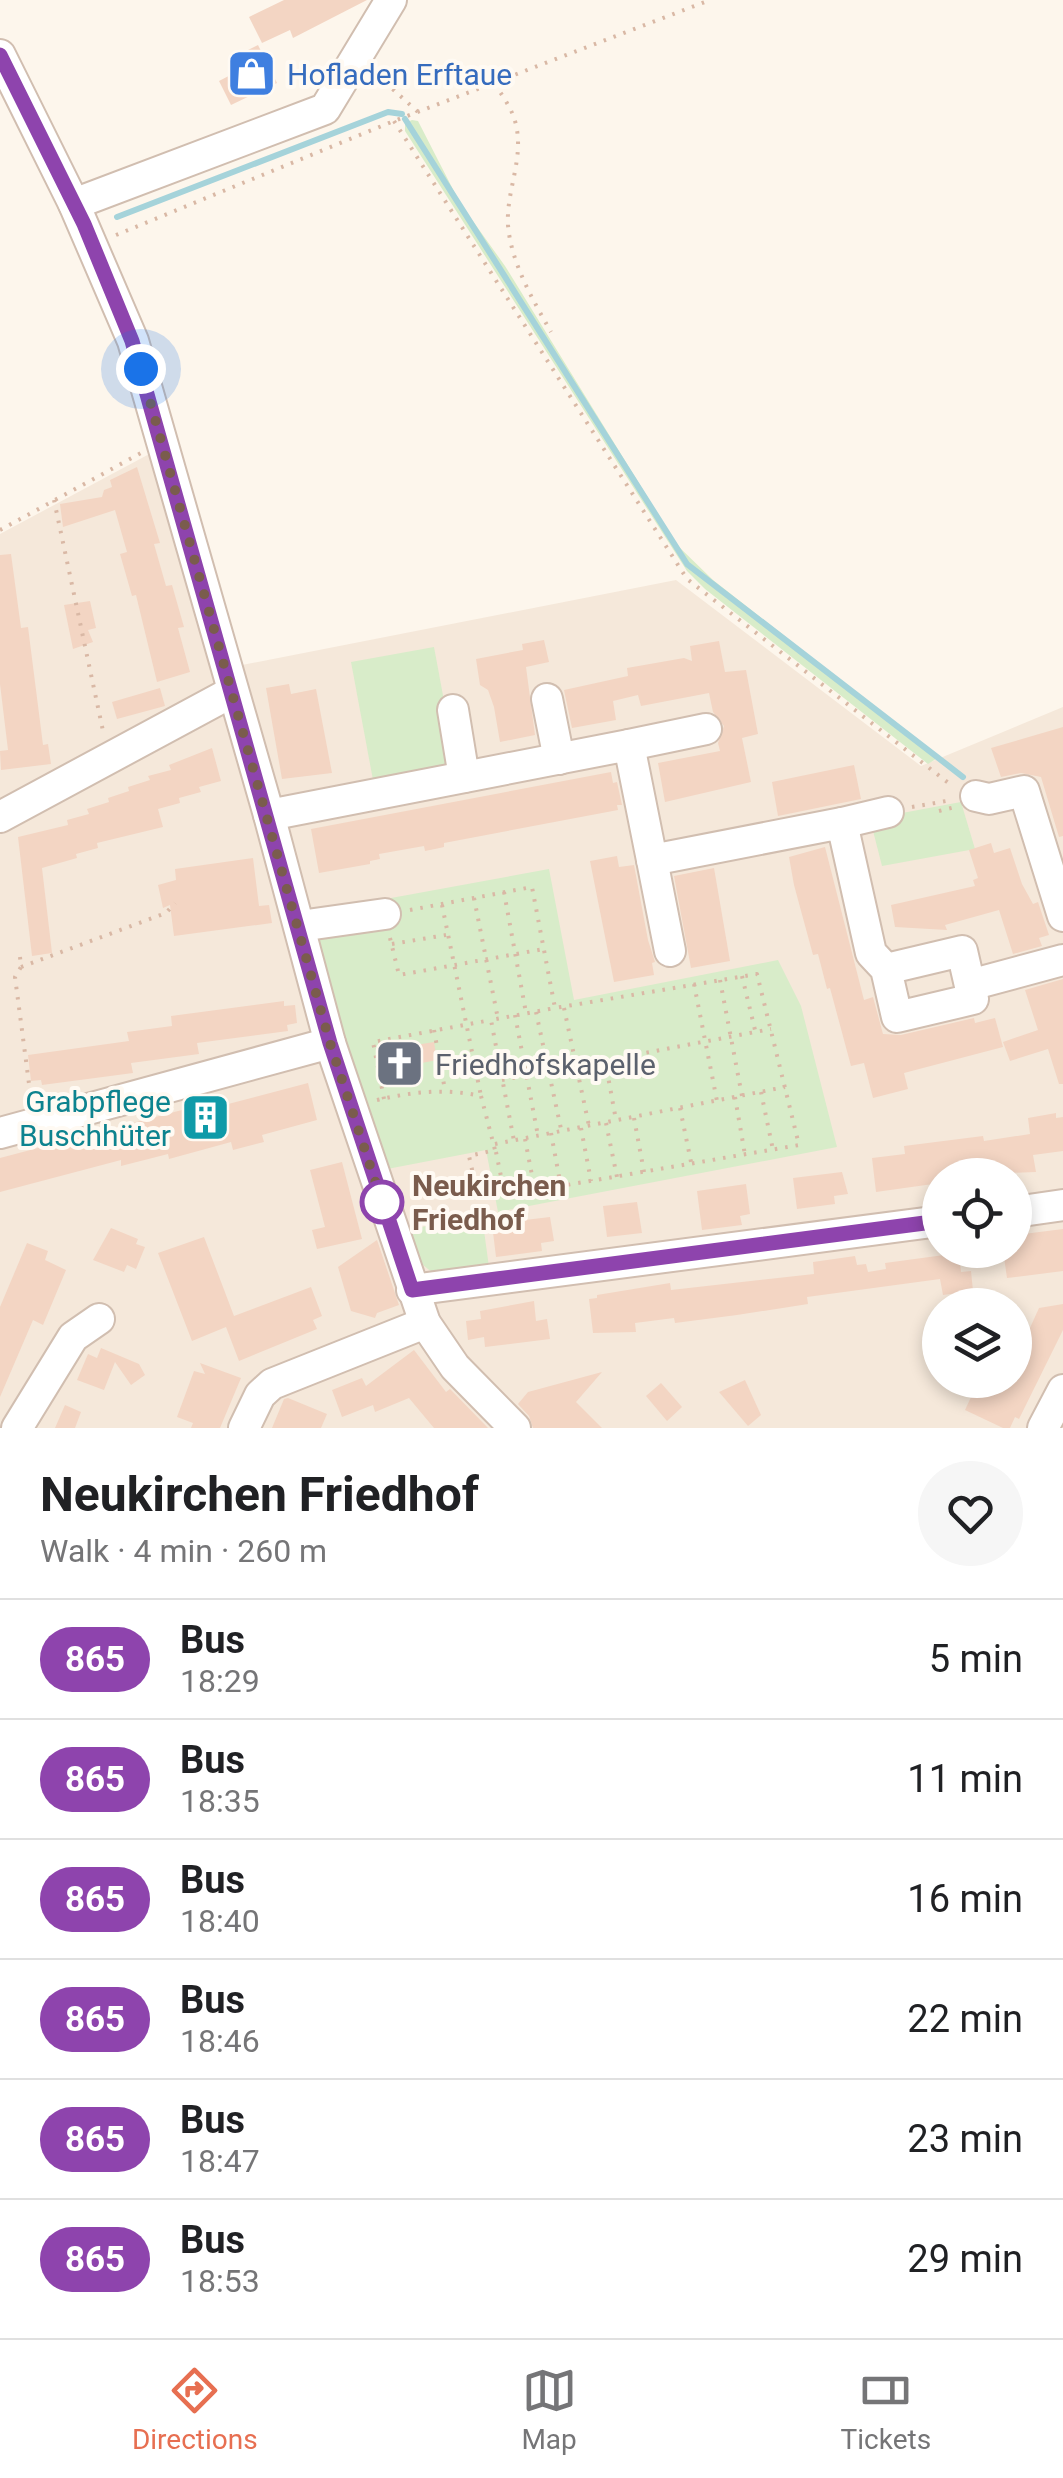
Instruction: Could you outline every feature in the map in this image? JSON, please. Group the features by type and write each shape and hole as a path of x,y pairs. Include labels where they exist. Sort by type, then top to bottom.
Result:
{"street":[{"path":"74,204 326,109 391,0"},
{"path":"0,55 93,244 132,341 269,815 330,1043 412,1290 425,1324 455,1367 514,1428"},
{"path":"0,817 232,692"},
{"path":"547,699 559,759"},
{"path":"453,710 464,777"},
{"path":"269,815 706,729"},
{"path":"629,745 670,951"},
{"path":"971,796 989,799 1024,792 1063,916"},
{"path":"652,860 888,812"},
{"path":"842,823 872,954 886,968 897,1016 973,1000 962,951 886,968"},
{"path":"300,926 388,929"},
{"path":"970,985 1063,960"},
{"path":"0,1133 330,1043"},
{"path":"1032,1210 1063,1205"},
{"path":"412,1290 922,1223"},
{"path":"17,1428 73,1337 99,1319"},
{"path":"244,1428 260,1395 272,1384 425,1324"},
{"path":"1042,1428 1063,1390"}],"path":[{"path":"93,244 394,120 710,0"},
{"path":"357,57 418,112"},
{"path":"495,84 514,118 518,138 508,207 510,236 525,281 551,332"},
{"path":"394,120 687,580 971,796"},
{"path":"0,530 162,441"},
{"path":"54,500 108,758"},
{"path":"888,812 971,796"},
{"path":"388,929 442,904 532,887 555,1008"},
{"path":"504,892 526,1013"},
{"path":"474,898 514,1141"},
{"path":"21,967 166,913 175,903"},
{"path":"442,904 505,1196"},
{"path":"388,929 399,975 544,949"},
{"path":"388,929 448,934"},
{"path":"20,957 21,967 15,978 34,1124"},
{"path":"384,1099 373,1042 757,974 771,1029 785,1087 799,1145 491,1198 475,1183 469,1156 494,1147 785,1087"},
{"path":"742,976 755,1032"},
{"path":"720,980 745,1155"},
{"path":"694,984 717,1101"},
{"path":"564,1007 589,1126"},
{"path":"536,1012 561,1132"},
{"path":"515,1016 538,1136"},
{"path":"502,1080 771,1029"},
{"path":"434,1030 446,1091"},
{"path":"605,1060 616,1120"},
{"path":"352,1106 446,1091 481,1096"},
{"path":"761,1092 772,1150"},
{"path":"680,1108 691,1164"},
{"path":"634,1117 644,1172"},
{"path":"606,1123 616,1178"},
{"path":"581,1128 590,1182"},
{"path":"550,1133 561,1186"},
{"path":"525,1139 535,1191"}],"shaded area":[{"path":"153,452 237,666 676,580 921,766 1063,707 1063,1428 0,1428 0,534"}],"green space":[{"path":"418,121 460,203 505,266 677,545 713,580 939,757 928,764 687,571 405,131 405,123"},
{"path":"434,647 456,765 373,780 351,662"},
{"path":"961,802 975,849 882,866 870,819"},
{"path":"549,869 574,1000 778,960 801,1006 837,1147 498,1212 486,1150 382,1170 342,1044 347,1042 309,913"},
{"path":"482,1216 489,1267 435,1272 420,1261 405,1230"}],"building":[{"path":"284,0 367,0 293,38 290,30 262,43 249,17"},
{"name":"Hofladen Erftaue","path":"258,45 277,83 231,105 219,81 244,68 238,55"},
{"path":"137,467 160,543 154,544 166,586 172,585 184,627 178,628 190,672 157,682 136,595 132,596 120,554 127,552 115,510 63,527 60,504 102,497 104,490 112,487 110,480"},
{"path":"11,554 21,628 28,627 43,745 48,744 51,764 1,770 0,751 8,750 0,684 0,555"},
{"path":"90,601 96,628 88,630 93,642 73,649 64,605"},
{"path":"544,640 549,662 526,667 535,735 500,742 494,707 488,690 480,685 476,659 523,650 522,644"},
{"path":"719,641 725,672 746,670 758,734 742,738 751,782 665,802 658,763 720,751 718,743 724,726 713,712 709,693 641,706 638,695 613,701 616,720 572,728 564,690 628,676 627,668 684,658 692,661 690,646"},
{"path":"289,684 291,694 316,689 332,773 282,779 266,688"},
{"path":"160,688 165,706 117,719 112,702"},
{"path":"1063,727 1063,836 1059,837 1041,777 1021,773 1001,777 991,748"},
{"path":"212,748 221,781 199,787 201,792 179,798 180,803 158,809 163,827 97,843 98,848 76,854 77,858 42,868 52,953 32,956 18,837 68,825 67,820 89,814 87,809 150,780 148,776 171,770 169,765"},
{"path":"854,765 861,799 778,816 772,782"},
{"path":"611,772 622,805 617,805 618,810 444,843 444,847 425,851 424,846 379,854 380,859 370,864 319,873 311,829"},
{"path":"991,843 994,853 1010,848 1022,884 1033,904 1038,902 1049,935 1039,938 1042,946 1013,954 999,910 945,925 947,930 895,927 891,905 975,886 973,880 978,878 969,850"},
{"path":"825,847 864,1000 873,997 883,1034 901,1035 974,1018 975,1023 995,1018 1003,1047 904,1073 908,1089 873,1098 864,1063 851,1066 830,988 827,989 818,954 813,955 794,885 789,857"},
{"path":"617,856 619,867 634,865 655,962 654,975 614,982 590,861"},
{"path":"253,858 259,906 269,905 272,923 174,936 170,905 163,908 158,885 176,880 175,869"},
{"path":"714,868 730,961 691,968 674,876"},
{"path":"1063,979 1063,1084 1059,1084 1048,1049 1010,1061 1003,1042 1038,1030 1025,990"},
{"path":"284,1001 284,1006 295,1005 297,1023 287,1025 288,1031 197,1043 199,1054 131,1063 133,1073 42,1085 41,1080 31,1081 28,1055 129,1041 127,1032 172,1026 171,1016"},
{"name":"Friedhofskapelle","path":"434,1042 437,1060 401,1067 404,1084 386,1087 379,1051"},
{"path":"308,1083 317,1120 262,1135 264,1142 233,1150 231,1142 169,1159 168,1154 121,1166 121,1160 0,1192 0,1158 197,1106 209,1109"},
{"path":"1056,1113 1056,1118 1063,1117 1063,1151 1033,1155 1036,1172 1032,1172 1032,1158 922,1158 922,1186 876,1192 872,1158 905,1154 904,1146 1030,1134 1028,1118"},
{"path":"342,1162 362,1239 317,1249 312,1230 325,1227 310,1170"},
{"path":"842,1172 848,1194 834,1196 835,1204 797,1209 793,1178"},
{"path":"746,1184 750,1214 740,1216 742,1225 702,1230 697,1191"},
{"path":"637,1202 642,1233 607,1237 603,1206"},
{"path":"550,1217 554,1241 541,1243 542,1251 496,1257 492,1224"},
{"path":"111,1228 138,1239 136,1244 145,1247 136,1269 127,1265 124,1272 93,1260"},
{"path":"1063,1229 1063,1271 1007,1278 1006,1268 1032,1268 1032,1233"},
{"path":"204,1237 234,1316 311,1287 322,1316 313,1320 317,1329 239,1361 226,1327 192,1341 158,1253"},
{"path":"377,1240 399,1305 377,1313 375,1318 351,1311 338,1267"},
{"path":"27,1243 48,1251 45,1260 66,1270 43,1325 33,1320 0,1397 0,1307"},
{"path":"855,1256 857,1265 866,1264 868,1272 886,1269 885,1263 922,1258 922,1268 961,1268 961,1272 971,1271 973,1288 942,1288 940,1279 807,1297 808,1304 737,1315 675,1323 674,1318 635,1323 636,1332 593,1333 589,1299 597,1295 670,1283 671,1290 814,1274 813,1262"},
{"path":"534,1301 536,1321 547,1319 550,1339 485,1347 484,1337 468,1340 466,1321 481,1319 480,1311"},
{"path":"1063,1304 1063,1330 1032,1393 1032,1323 1039,1308"},
{"path":"101,1348 139,1364 145,1375 131,1385 115,1362 104,1390 77,1380 88,1354 97,1358"},
{"path":"414,1350 446,1392 450,1389 488,1428 434,1428 409,1398 375,1412 373,1405 342,1417 332,1390 362,1378 366,1386"},
{"path":"200,1363 241,1378 220,1428 191,1428 193,1423 177,1417 194,1371 205,1374"},
{"path":"602,1372 576,1402 602,1428 533,1428 518,1404 528,1392"},
{"path":"745,1380 761,1415 748,1426 719,1392"},
{"path":"661,1383 682,1407 667,1421 646,1396"},
{"path":"971,1398 1029,1398 1010,1428 965,1410"},
{"path":"284,1399 327,1414 321,1428 272,1428"},
{"path":"65,1405 81,1412 75,1428 55,1428"}],"waterway":[{"path":"117,217 388,112 402,114"},
{"path":"405,119 687,564 963,777"}],"bus line":[{"name":"865","path":"0,55 84,224 132,341 330,1043 412,1290 922,1223"}],"place":[{"name":"Hofladen Erftaue","path":"252,74"},
{"name":"Friedhofskapelle","path":"400,1064"},
{"name":"Grabpflege Buschhüter","path":"206,1118"},
{"name":"Neukirchen Friedhof","path":"382,1202"}],"route":[{"path":"141,369 330,1043 382,1202"}]}
